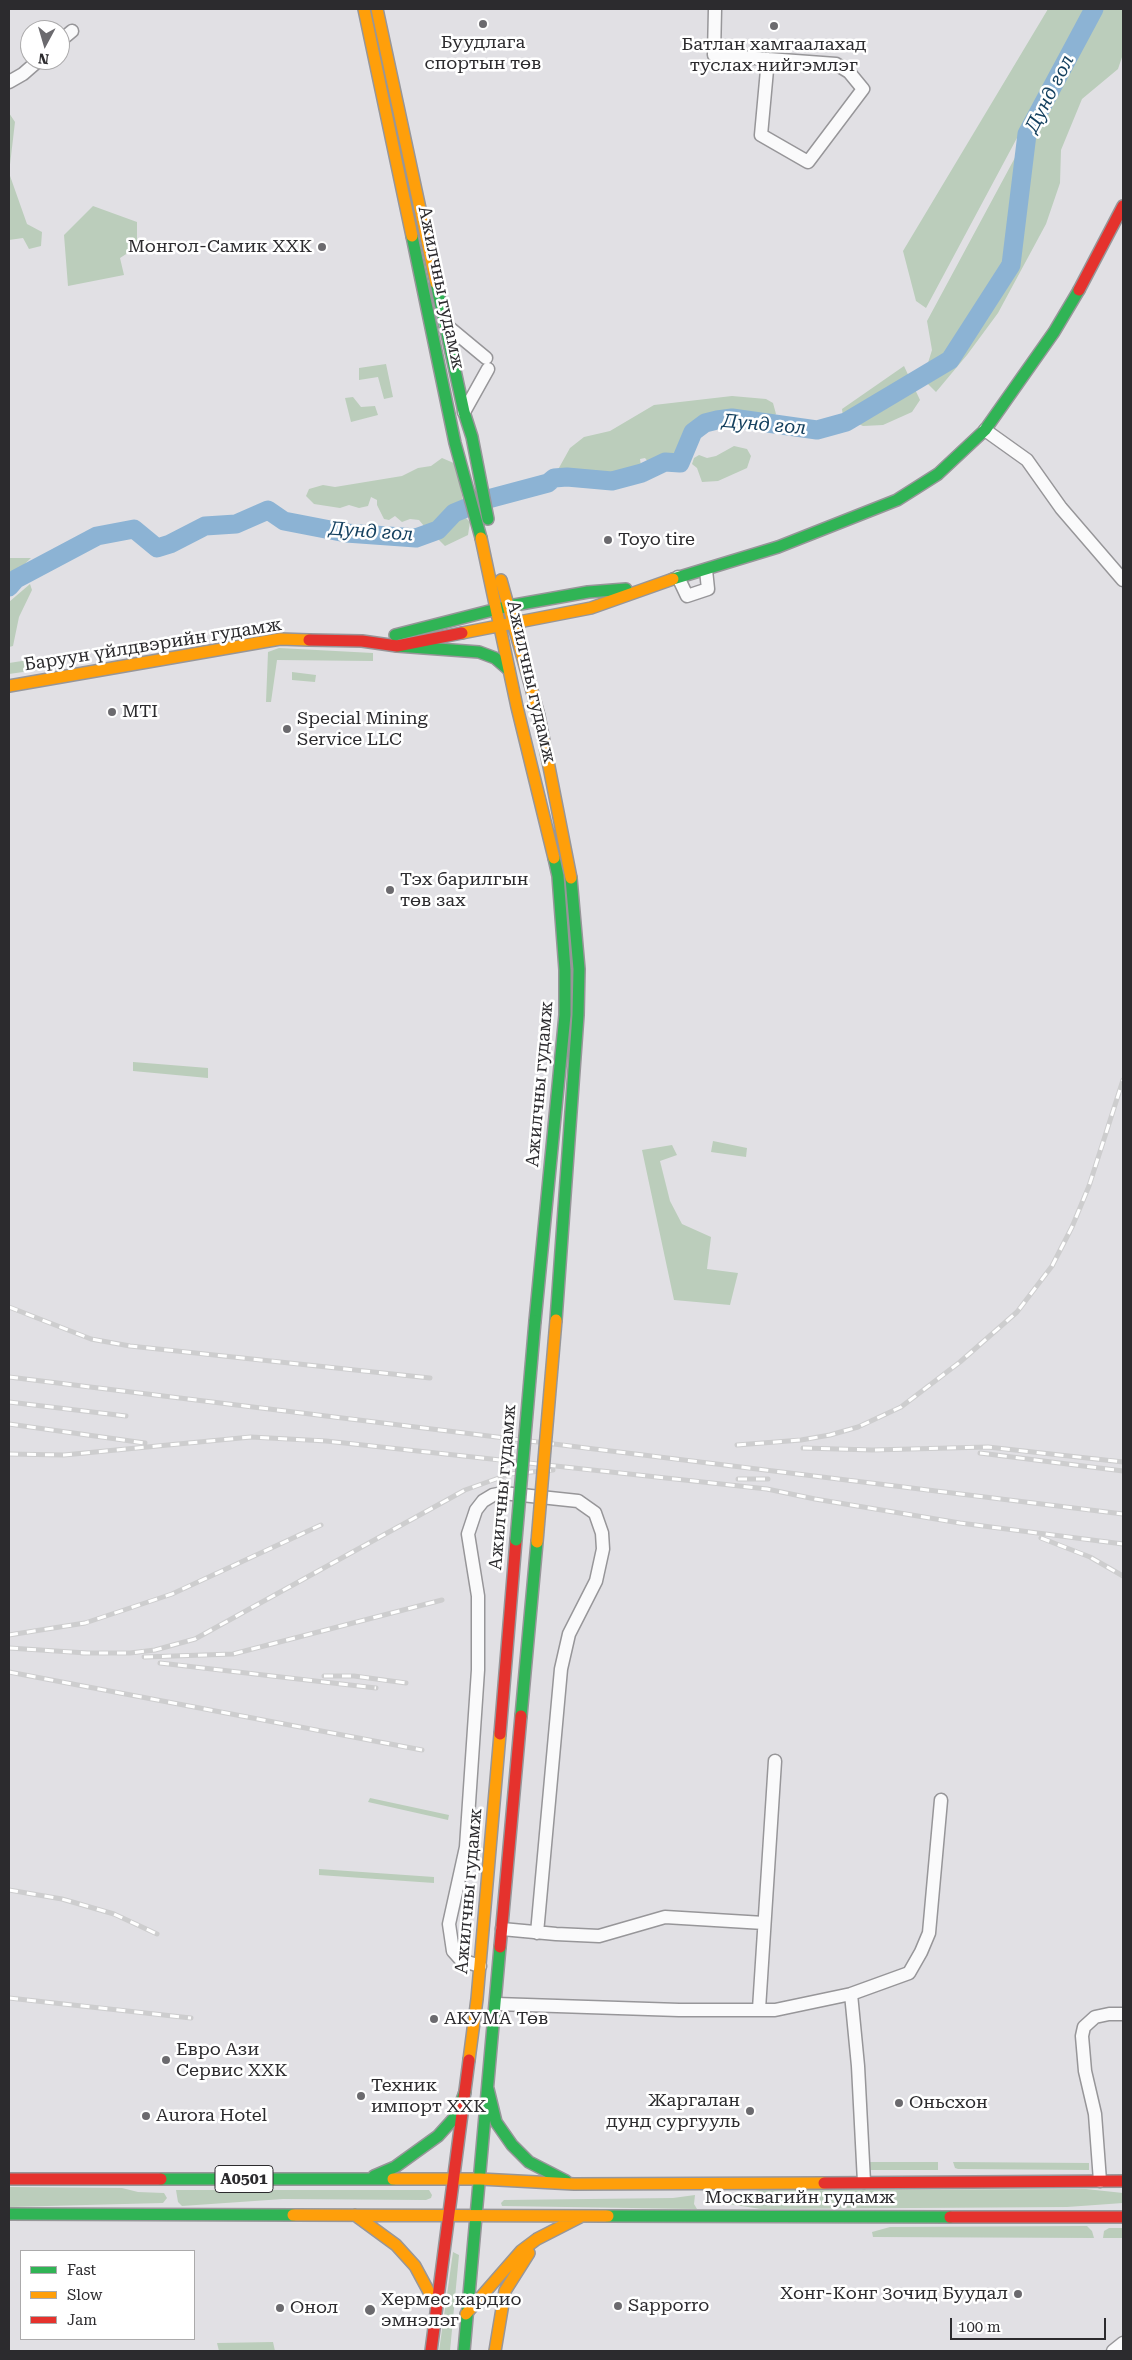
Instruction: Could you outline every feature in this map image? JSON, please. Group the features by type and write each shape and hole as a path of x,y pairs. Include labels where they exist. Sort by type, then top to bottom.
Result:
{"main road":[{"name":"Ажилчны гудамж","path":"364,9 455,443 509,606 540,716 570,863 579,969 578,1025 556,1320 464,2351"},
{"name":"Ажилчны гудамж","path":"378,9 464,412 472,438 499,626 558,876 565,970 565,1014 535,1321 480,1966 431,2351"},
{"path":"651,587 778,547 897,500 938,474 985,430 1054,332 1089,273 1123,206"},
{"name":"Баруун үйлдвэрийн гудамж","path":"362,641 395,635 496,608 588,592 651,587"},
{"name":"Баруун үйлдвэрийн гудамж","path":"9,686 280,639 362,641 397,646 591,608 651,587"},
{"path":"397,646 458,648 479,652 495,658 509,670"},
{"path":"565,970 579,969"},
{"path":"488,2089 496,2122 512,2145 529,2162 574,2184"},
{"path":"369,2178 395,2167 438,2136 456,2116 465,2092"},
{"name":"Москвагийн гудамж","path":"480,2179 574,2184 709,2185 864,2182 1123,2182"},
{"name":"A0501","path":"9,2180 480,2179"},
{"path":"158,2180 166,2185 172,2197 170,2207 160,2214"},
{"path":"709,2185 702,2202 720,2215"},
{"name":"A0501","path":"9,2214 355,2214 477,2217"},
{"path":"355,2214 390,2240 415,2266 436,2305"},
{"path":"466,2314 504,2268 521,2251 537,2239 582,2215"},
{"name":"Москвагийн гудамж","path":"477,2217 582,2215 1123,2217"},
{"path":"495,2351 505,2291 537,2239"}],"street":[{"path":"715,9 714,55 836,64 850,72 864,89 808,162 761,136 768,59"},
{"path":"9,82 28,70"},
{"path":"445,324 487,363 464,412"},
{"path":"985,430 1027,460 1061,508 1123,580"},
{"path":"678,577 687,596 708,589 706,570"},
{"path":"480,1966 461,1960 452,1951 448,1924 466,1847 478,1670 478,1596 468,1534 476,1510 483,1501 493,1495 503,1493 578,1501 595,1513 602,1532 603,1549 596,1581 569,1634 561,1669 537,1932"},
{"path":"759,2009 775,1761"},
{"path":"496,2004 679,2010 775,2010 852,1994 909,1973 929,1933 941,1800"},
{"path":"502,1929 599,1936 665,1917 764,1923"},
{"path":"852,1994 864,2182"},
{"path":"1100,2182 1095,2114 1085,2072 1082,2036 1084,2027 1095,2018 1109,2014 1123,2014"},
{"path":"1113,2351 1123,2343"}],"green space":[{"path":"1048,9 1086,9 926,308 916,301 903,251"},
{"path":"1095,9 1123,9 1123,54 1118,69 1082,99 1061,150 1060,183 1046,224 998,313 967,355 936,392 923,379 932,350 927,321"},
{"path":"9,113 15,122 9,173"},
{"path":"9,173 27,224 42,232 41,246 29,249 23,238 9,240"},
{"path":"93,206 137,222 137,247 120,258 124,275 68,286 64,235"},
{"path":"386,364 393,397 384,399 378,377 359,380 359,368"},
{"path":"904,366 920,400 912,412 883,425 863,426 843,417 842,409"},
{"path":"732,396 766,399 773,403 776,414 765,427 753,427 738,422 718,424 702,429 694,438 683,466 664,468 649,463 645,458 640,459 641,466 637,470 625,469 614,478 598,477 573,471 561,485 542,490 538,495 522,496 533,485 542,483 543,479 550,479 555,475 570,448 584,437 610,431 654,405"},
{"path":"353,397 361,407 375,406 378,415 351,422 345,398"},
{"path":"734,446 747,449 751,456 747,468 718,481 702,482 697,468 692,464 694,458 699,455 707,458 716,456"},
{"path":"442,458 456,464 463,501 446,510 444,517 431,528 424,526 419,520 410,519 402,522 395,516 389,520 384,519 377,505 377,500 371,497 368,506 359,508 349,505 340,508 314,504 306,496 309,489 323,485 335,487 402,476 418,468 431,466"},
{"path":"457,515 465,517 470,522 468,535 445,546 436,537"},
{"path":"9,558 31,558 9,579"},
{"path":"30,584 32,590 19,617 13,646 9,647 9,602"},
{"path":"279,648 373,653 373,661 277,660 271,702 266,702 268,652"},
{"path":"35,659 37,670 9,674 9,663"},
{"path":"292,672 316,675 315,682 292,680"},
{"path":"133,1062 208,1068 208,1078 133,1071"},
{"path":"713,1141 747,1148 746,1157 711,1152"},
{"path":"672,1145 677,1155 660,1161 670,1201 682,1224 711,1237 707,1269 738,1273 730,1305 674,1300 642,1150"},
{"path":"370,1798 449,1815 448,1820 368,1802"},
{"path":"319,1869 434,1877 434,1883 319,1875"},
{"path":"867,2162 938,2162 938,2170 867,2170"},
{"path":"953,2162 1089,2163 1089,2170 958,2169 955,2168"},
{"path":"9,2187 122,2188 138,2192 164,2193 167,2198 163,2203 9,2207"},
{"path":"1086,2189 1123,2193 1123,2203 1067,2207 761,2209 709,2201 711,2195 737,2195 759,2190"},
{"path":"176,2190 429,2190 432,2195 431,2198 426,2200 283,2199 182,2206 178,2202"},
{"path":"695,2195 694,2204 697,2209 502,2206 501,2203 504,2200 673,2198"},
{"path":"1087,2226 1092,2231 1094,2238 873,2237 872,2232 890,2227"},
{"path":"1109,2228 1123,2228 1123,2238 1103,2238 1104,2231"},
{"path":"453,2252 459,2255 450,2351 439,2351"},
{"path":"273,2342 275,2351 219,2351 217,2343"}],"waterway":[{"name":"Дунд гол","path":"9,587 16,579 97,536 134,529 157,548 170,544 205,526 236,524 268,510 284,521 346,533 416,538 438,530 454,513 488,499 548,483 554,478 567,477 612,481 642,473 665,462 680,463 693,432 705,423 732,418 817,430 846,422 950,360 1011,265 1027,134 1094,9"}],"railway":[{"path":"737,1445 801,1440 830,1435 858,1427 901,1407 960,1362 1017,1312 1052,1266 1072,1227 1089,1186 1123,1080"},
{"path":"9,1307 91,1339 130,1346 430,1378"},
{"path":"9,1377 1123,1514"},
{"path":"9,1402 126,1416"},
{"path":"9,1424 145,1443"},
{"path":"9,1454 64,1455 251,1437 326,1441 767,1489 815,1499 960,1523 1123,1544"},
{"path":"803,1448 872,1450 988,1447 1123,1462"},
{"path":"980,1453 1123,1471"},
{"path":"81,1653 130,1653 155,1650 195,1639 465,1490 510,1474 553,1470"},
{"path":"738,1479 768,1479"},
{"path":"9,1635 85,1623 172,1594 321,1525"},
{"path":"1041,1538 1090,1557 1123,1576"},
{"path":"144,1657 233,1654 442,1600"},
{"path":"9,1648 87,1653"},
{"path":"160,1663 376,1688"},
{"path":"9,1672 422,1750"},
{"path":"324,1676 354,1676 406,1683"},
{"path":"9,1890 62,1899 114,1914 157,1934"},
{"path":"9,1998 191,2018"}],"traffic: fast":[{"path":"412,236 455,443 481,538"},
{"path":"436,283 464,412 472,437 488,519"},
{"path":"673,579 778,547 897,500 938,474 985,430 1054,332 1079,290"},
{"path":"395,635 509,606 588,592 626,589"},
{"path":"397,646 479,652 495,658 509,670"},
{"path":"535,1321 565,1015 565,970 558,876 554,858"},
{"path":"556,1320 578,1015 579,969 571,878"},
{"path":"516,1540 535,1321"},
{"path":"521,1716 537,1542"},
{"path":"464,2351 500,1947"},
{"path":"488,2089 496,2122 512,2145 529,2162 566,2181"},
{"path":"374,2176 395,2167 438,2136 456,2116 465,2092"},
{"path":"161,2179 393,2179"},
{"path":"9,2214 293,2215"},
{"path":"608,2216 950,2217"}],"traffic: slow":[{"path":"364,9 412,236"},
{"path":"377,9 436,283"},
{"path":"481,538 517,707 554,858"},
{"path":"462,633 591,608 673,579"},
{"path":"501,580 539,716 571,878"},
{"path":"9,686 280,639 309,640"},
{"path":"537,1542 556,1320"},
{"path":"469,2060 477,1999 500,1734"},
{"path":"393,2179 480,2179 574,2184 824,2183"},
{"path":"293,2215 608,2216"},
{"path":"355,2215 396,2245 415,2266 436,2305"},
{"path":"466,2314 521,2251 537,2239 580,2217"},
{"path":"495,2351 505,2291 529,2253"}],"traffic: jam":[{"path":"1079,290 1123,206"},
{"path":"309,640 362,641 397,646 462,633"},
{"path":"500,1734 516,1540"},
{"path":"500,1947 521,1716"},
{"path":"431,2351 469,2060"},
{"path":"9,2179 161,2179"},
{"path":"824,2183 1123,2181"},
{"path":"950,2217 1123,2217"}],"place":[{"name":"Буудлага спортын төв","path":"483,24"},
{"name":"Батлан хамгаалахад туслах нийгэмлэг","path":"774,26"},
{"name":"Монгол-Самик ХХК","path":"322,247"},
{"name":"Toyo tire","path":"608,540"},
{"name":"MTI","path":"112,712"},
{"name":"Special Mining Service LLC","path":"287,729"},
{"name":"Тэх барилгын төв зах","path":"390,890"},
{"name":"АКУМА Төв","path":"434,2019"},
{"name":"Евро Ази Сервис ХХК","path":"166,2060"},
{"name":"Техник импорт ХХК","path":"361,2096"},
{"name":"Оньсхон","path":"899,2103"},
{"name":"Жаргалан дунд сургууль","path":"750,2111"},
{"name":"Aurora Hotel","path":"146,2116"},
{"name":"Хонг-Kонг 3очид Буудал","path":"1018,2294"},
{"name":"Sapporro","path":"618,2306"},
{"name":"Онол","path":"280,2308"},
{"name":"Хермес кардио эмнэлэг","path":"370,2310"}]}
